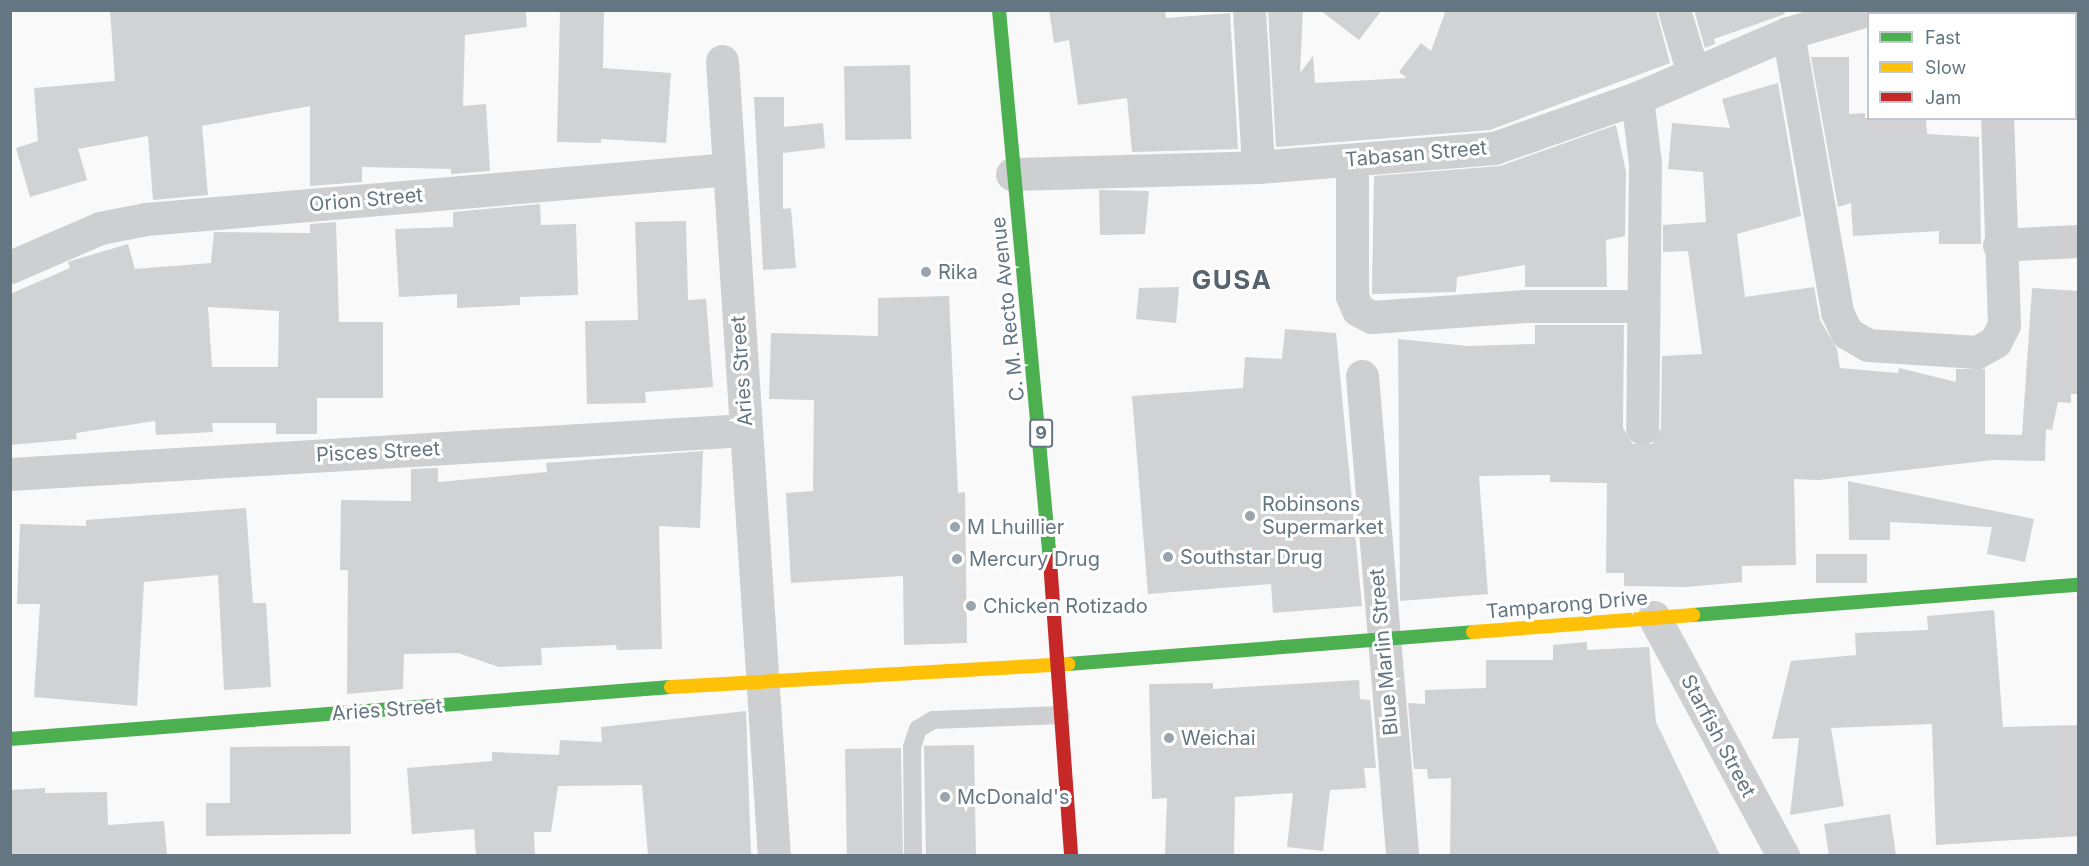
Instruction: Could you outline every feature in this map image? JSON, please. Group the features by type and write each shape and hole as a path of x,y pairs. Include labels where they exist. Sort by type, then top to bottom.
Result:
{"main road":[{"name":"C. M. Recto Avenue","path":"999,10 1012,174 1039,413 1071,855"},
{"name":"Tamparong Drive","path":"1058,665 2079,585"},
{"name":"Aries Street","path":"10,739 764,680 1058,665"}],"street":[{"path":"1248,10 1258,167"},
{"path":"1674,10 1693,73"},
{"name":"Tabasan Street","path":"1012,174 1258,167 1494,148 1637,98 1788,33 1867,10"},
{"path":"1788,33 1837,312 1847,333 1868,345 1977,352 1986,347 2004,325 1999,245 1997,120"},
{"name":"Aries Street","path":"723,62 774,855"},
{"path":"1637,98 1646,163 1642,428"},
{"path":"1352,160 1352,296 1358,310 1372,316 1526,306 1643,306"},
{"name":"Orion Street","path":"10,267 100,228 146,219 729,169"},
{"path":"1999,245 2079,241"},
{"name":"Blue Marlin Street","path":"1362,376 1402,855"},
{"name":"Pisces Street","path":"10,474 746,430"},
{"name":"Starfish Street","path":"1654,617 1783,855"}],"lane":[{"path":"913,855 912,747 918,729 933,720 1061,715"}],"building":[{"path":"110,10 526,10 527,27 465,35 463,106 486,104 490,171 451,174 451,169 362,167 362,182 310,186 310,106 202,126 208,195 153,200 148,136 78,149 87,180 30,197 16,148 38,141 34,88 115,81"},
{"path":"560,10 604,10 603,68 671,73 666,143 601,139 601,143 557,142"},
{"path":"1049,10 1165,10 1166,18 1230,13 1238,149 1132,152 1127,98 1078,105 1069,40 1054,43"},
{"path":"1268,10 1303,10 1300,73 1313,56 1315,83 1407,78 1399,72 1421,43 1431,51 1446,10 1656,10 1670,63 1490,130 1276,147"},
{"path":"1320,10 1382,10 1359,40"},
{"path":"1694,10 1784,10 1785,14 1714,39 1715,44 1705,48"},
{"path":"1811,57 1849,57 1849,114 1865,113 1867,120 1926,120 1927,134 1979,137 1981,244 1939,244 1939,231 1853,236 1851,203 1838,207"},
{"path":"910,65 911,139 845,140 844,66"},
{"path":"1778,83 1801,216 1737,234 1745,297 1814,287 1820,320 1837,349 1840,368 1898,373 1899,368 1956,382 1956,369 1985,369 1985,434 2022,435 2032,288 2079,291 2079,394 2071,394 2071,403 2058,402 2052,430 2046,429 2045,461 1993,460 1819,480 1794,479 1796,565 1742,566 1742,582 1686,587 1624,586 1624,573 1606,573 1607,483 1550,482 1550,475 1479,476 1488,594 1400,601 1398,339 1468,346 1535,344 1535,325 1624,325 1623,428 1633,444 1652,444 1661,428 1662,356 1702,354 1688,251 1663,252 1663,225 1706,222 1703,172 1668,169 1672,123 1730,128 1722,99"},
{"path":"754,97 784,97 784,127 823,123 825,148 783,153 783,209 791,208 796,268 763,270"},
{"path":"1616,125 1626,172 1625,236 1606,240 1607,287 1525,287 1525,265 1457,277 1456,292 1372,294 1374,176 1500,166"},
{"path":"1099,190 1149,191 1145,234 1100,235"},
{"path":"540,204 541,225 576,224 578,295 520,297 520,305 457,308 457,294 399,297 395,229 453,227 453,212"},
{"path":"686,221 688,300 706,299 713,387 645,392 646,403 587,404 585,321 638,320 635,222"},
{"path":"336,222 339,322 383,322 383,398 317,398 317,434 276,434 276,423 212,423 213,432 156,435 155,421 76,433 77,439 10,445 10,294 70,268 68,262 128,244 135,269 211,263 214,232 310,233 310,224","holes":["208,307 279,311 278,367 212,367"]},
{"path":"1179,287 1176,323 1136,319 1139,288"},
{"path":"949,296 958,493 965,492 967,643 904,645 903,576 791,583 786,493 813,491 814,400 769,399 771,333 878,336 878,298"},
{"name":"Robinsons Supermarket","path":"1285,329 1336,333 1362,606 1273,613 1271,584 1148,594 1132,396 1243,388 1245,357 1282,359"},
{"path":"703,451 700,528 659,526 662,649 617,650 616,645 541,648 542,665 499,667 458,653 404,654 403,689 347,694 348,570 340,570 341,500 411,501 411,469 438,468 438,482 547,472 546,463"},
{"path":"1848,481 2034,519 2025,562 1987,554 1992,527 1890,522 1890,540 1849,540"},
{"path":"246,508 253,603 266,603 271,687 224,690 218,575 144,582 137,706 34,697 40,604 17,604 20,524 86,526 86,520"},
{"path":"1816,554 1867,554 1867,583 1816,583"},
{"path":"1994,610 2003,727 2079,725 2079,836 1936,845 1932,724 1831,728 1844,806 1790,815 1799,738 1772,739 1791,661 1856,655 1855,633 1928,630 1927,616"},
{"path":"1587,642 1587,650 1649,647 1656,722 1720,855 1450,855 1451,778 1428,779 1427,769 1414,769 1408,703 1425,704 1425,690 1486,688 1486,660 1553,660 1553,645"},
{"path":"1359,680 1360,699 1370,700 1376,768 1364,768 1366,788 1330,790 1323,851 1287,847 1293,793 1235,797 1234,855 1165,855 1167,798 1152,799 1149,684 1213,683 1213,689"},
{"path":"746,711 751,855 648,855 642,785 558,786 551,832 534,832 535,855 476,855 474,829 412,834 407,768 492,761 492,752 559,755 560,740 602,742 601,727"},
{"path":"974,745 976,855 926,856 924,746"},
{"path":"350,746 351,834 206,836 206,803 230,803 230,747"},
{"path":"901,748 903,855 847,856 845,749"},
{"path":"45,788 45,793 107,792 108,825 164,821 167,855 10,855 10,790"},
{"path":"1890,814 1896,855 1829,855 1824,824"}],"traffic: fast":[{"path":"999,10 1050,561"},
{"path":"1693,615 2078,585"},
{"path":"1068,664 1473,632"},
{"path":"10,739 671,687"}],"traffic: slow":[{"path":"1473,632 1693,615"},
{"path":"671,687 1068,664"}],"traffic: jam":[{"path":"1050,561 1071,856"}],"place":[{"name":"Rika","path":"926,272"},
{"name":"Robinsons Supermarket","path":"1250,516"},
{"name":"M Lhuillier","path":"955,527"},
{"name":"Southstar Drug","path":"1168,557"},
{"name":"Mercury Drug","path":"957,559"},
{"name":"Chicken Rotizado","path":"971,606"},
{"name":"Weichai","path":"1169,738"},
{"name":"McDonald's","path":"945,797"}],"district":[{"name":"GUSA","path":"1232,280"}]}
